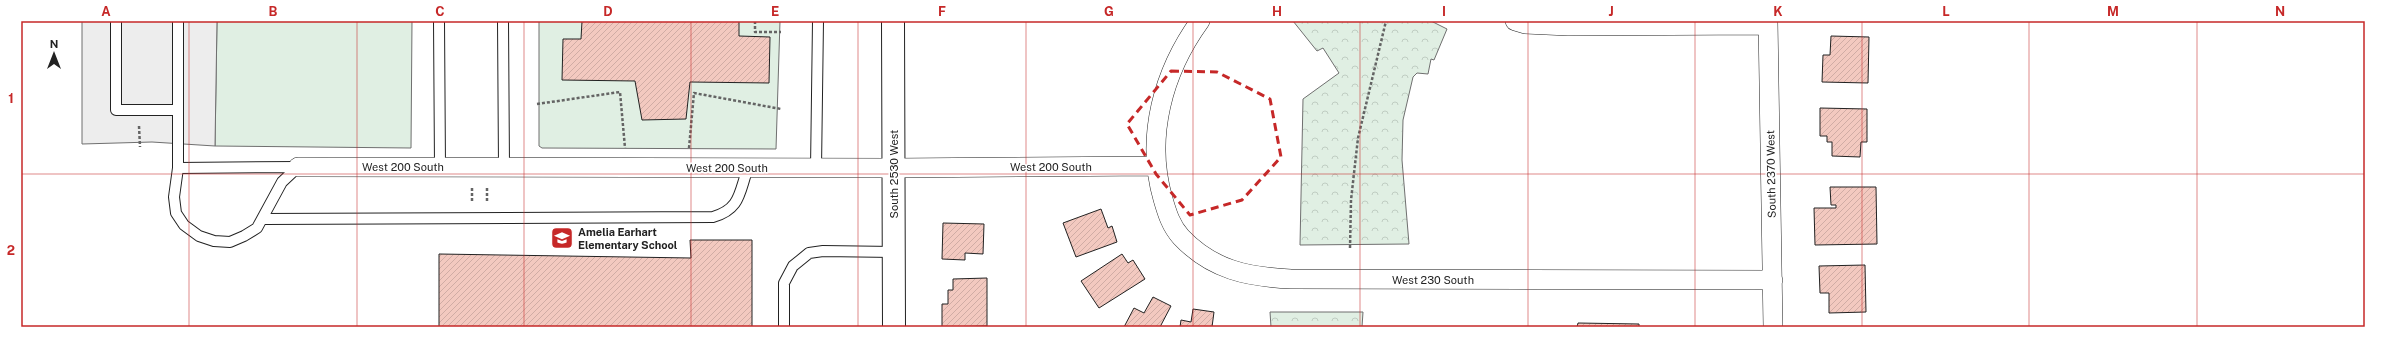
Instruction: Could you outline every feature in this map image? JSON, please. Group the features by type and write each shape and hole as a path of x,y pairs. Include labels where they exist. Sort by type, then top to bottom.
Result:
{"street":[{"name":"South 2530 West","path":"894,21 894,327"},
{"name":"West 230 South","path":"1200,21 1179,54 1160,107 1155,136 1156,166 1159,185 1168,216 1182,237 1212,261 1233,271 1256,278 1773,280"},
{"path":"1516,21 1526,24 1568,26 1768,23"},
{"name":"South 2370 West","path":"1768,23 1773,327"},
{"name":"West 200 South","path":"298,167 894,168 1156,166"}],"lane":[{"path":"116,21 116,110 178,110"},
{"path":"178,21 178,168 174,197 176,213 184,225 199,236 214,241 230,242 244,236 257,228 282,182 298,167"},
{"path":"439,21 440,167"},
{"path":"503,21 504,167"},
{"path":"816,168 818,21"},
{"path":"178,168 298,167"},
{"path":"263,219 713,218 727,213 736,204 748,168"},
{"path":"784,327 784,283 793,266 809,253 823,250 894,252"}],"path":[{"path":"755,21 755,32 781,32"},
{"path":"1350,248 1351,200 1358,138 1386,21"},
{"path":"537,104 620,92 625,150"},
{"path":"688,151 694,93 781,109"},
{"path":"139,110 140,147"},
{"path":"472,186 472,206"}],"highlighted area":[{"path":"1171,71 1217,72 1270,99 1281,157 1242,200 1190,215 1156,174 1127,124"}],"green space":[{"path":"217,21 412,21 411,148 215,146"},
{"path":"539,21 780,21 776,149 542,148 539,146"},
{"path":"1293,21 1431,21 1447,29 1434,60 1431,59 1428,74 1417,73 1413,77 1403,120 1402,160 1409,244 1300,245 1303,99 1339,73 1323,48 1317,51"},
{"path":"1270,312 1363,312 1362,327 1271,327"}],"shaded area":[{"path":"82,21 217,21 215,146 152,142 82,144"}],"building":[{"path":"582,21 739,21 739,36 770,37 769,83 690,82 686,119 642,120 635,81 562,80 563,39 581,39"},
{"path":"1831,36 1869,37 1868,83 1822,82 1823,55 1830,55"},
{"path":"1820,108 1867,109 1867,142 1861,142 1860,157 1832,156 1832,142 1827,142 1827,136 1820,136"},
{"path":"1830,187 1876,187 1877,244 1815,245 1814,208 1836,208 1836,205 1831,205"},
{"path":"1101,209 1108,228 1112,226 1117,242 1076,257 1063,223"},
{"path":"943,223 984,224 983,254 965,253 965,260 942,259"},
{"name":"Amelia Earhart Elementary School","path":"690,240 752,240 752,327 439,327 439,254 691,258"},
{"path":"1122,254 1128,263 1133,260 1145,279 1099,308 1081,281"},
{"path":"1865,265 1866,312 1829,313 1829,293 1820,293 1819,266"},
{"path":"987,278 987,326 942,327 942,304 948,304 948,290 953,290 953,279"},
{"path":"1153,297 1171,306 1160,327 1124,327 1134,308 1144,313"},
{"path":"1193,309 1214,312 1212,327 1180,327 1181,320 1191,322"},
{"path":"1578,323 1639,324 1639,327 1577,327"}],"place":[{"name":"Amelia Earhart Elementary School","path":"562,238"}]}
